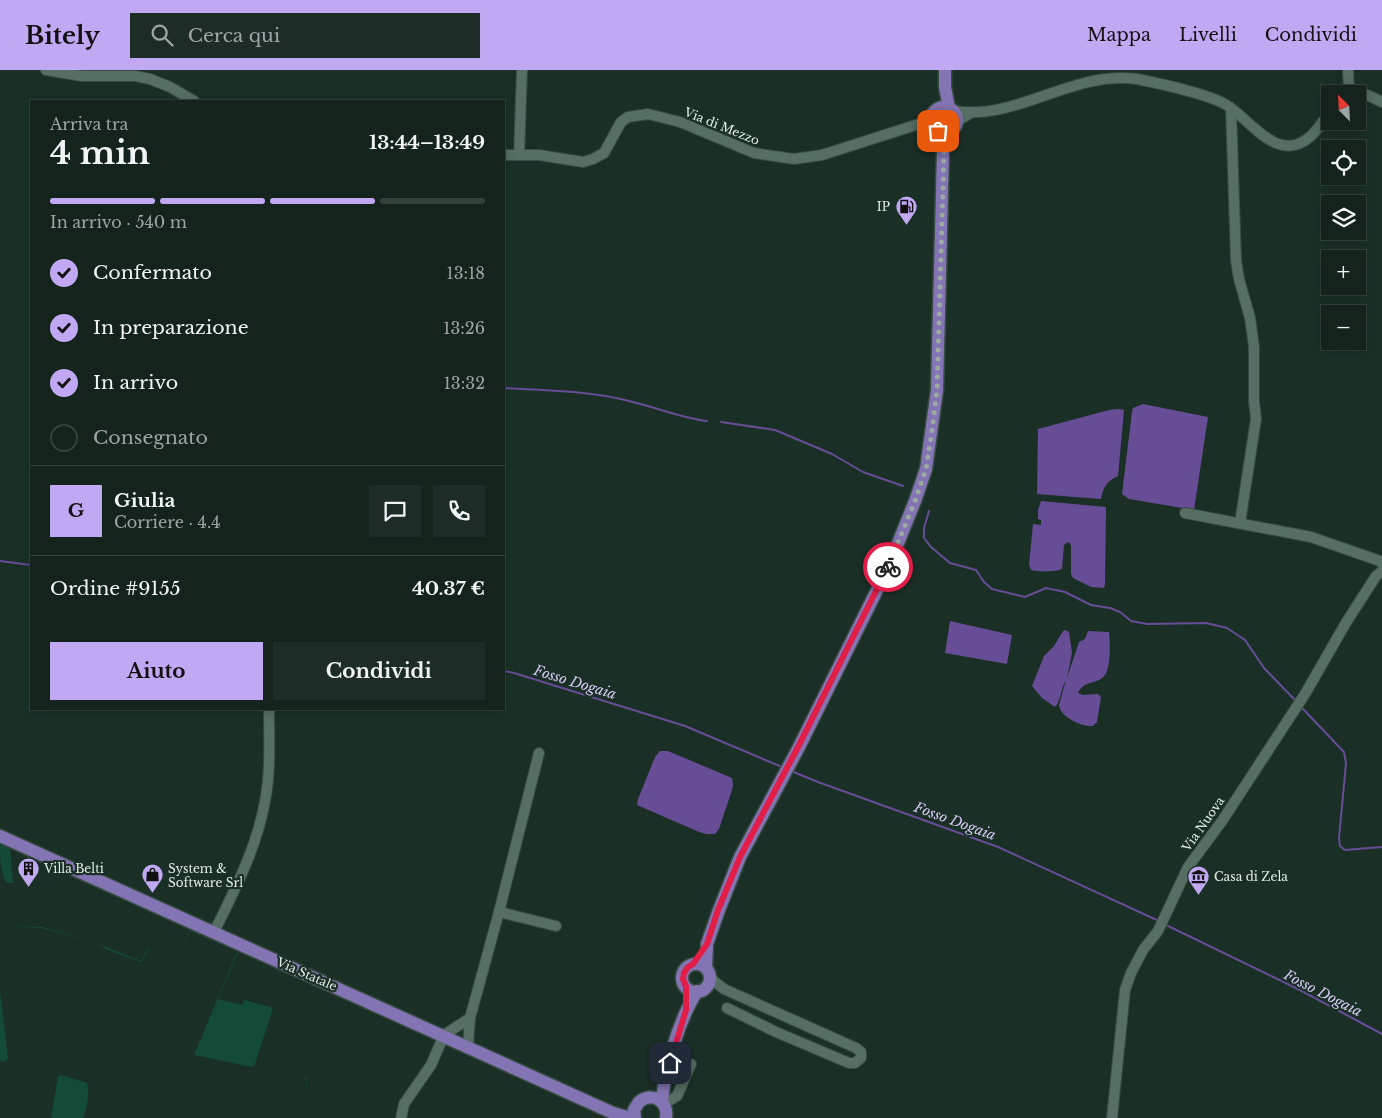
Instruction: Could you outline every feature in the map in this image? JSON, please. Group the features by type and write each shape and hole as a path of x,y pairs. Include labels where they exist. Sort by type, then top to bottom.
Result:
{"main road":[{"path":"659,1101 686,1010 700,979 707,944 718,910 740,857 888,568 926,469 937,390 945,70"},
{"name":"Via Statale","path":"0,836 613,1113 631,1118"},
{"path":"613,1113 626,1110 636,1112 642,1099 659,1101 667,1112 666,1118"}],"street":[{"path":"46,70 82,76 142,77 170,87 192,100"},
{"path":"519,155 522,70"},
{"path":"1348,70 1348,85"},
{"path":"943,120 1017,104 1095,78 1118,76 1137,79 1213,99 1231,109 1270,141 1287,146 1299,143 1310,137 1321,123"},
{"path":"1366,95 1382,102"},
{"path":"1231,109 1236,260 1239,279 1250,318 1254,347 1256,419 1240,523"},
{"name":"Via di Mezzo","path":"505,155 539,155 583,162 604,153 621,122 628,117 648,114 680,122 754,153 794,159 822,155 919,124 943,120"},
{"path":"1185,513 1311,537 1380,561 1382,564"},
{"name":"Via Nuova","path":"1112,1118 1125,990 1131,973 1143,950 1158,931 1188,867 1222,821 1315,679 1347,621 1376,576 1382,570"},
{"path":"214,932 232,896 256,839 266,801 269,710"},
{"path":"463,1044 466,1021 499,912 539,753"},
{"path":"499,912 556,926"},
{"path":"700,979 856,1048 861,1052 861,1058 855,1063 849,1063 776,1032 727,1008"},
{"path":"776,1032 783,1016"},
{"path":"401,1118 404,1104 431,1065 444,1035 466,1021"},
{"path":"659,1101 677,1096 691,1064"}],"green space":[{"path":"0,843 10,848 13,883 7,883 3,875"},
{"path":"0,926 42,927 99,944 42,928"},
{"path":"190,930 239,950 218,999 242,1005 244,1000 273,1008 255,1064 252,1067 194,1055 238,950 190,931 173,962"},
{"path":"99,944 141,961 148,950 141,962 108,950"},
{"path":"0,991 8,1059 4,1062 0,1061"},
{"path":"61,1075 87,1083 88,1100 83,1118 51,1118 58,1076"}],"shaded area":[{"path":"1143,404 1208,417 1194,510 1129,499 1122,494 1132,412 1133,408"},
{"path":"1118,409 1124,410 1118,476 1106,485 1101,499 1037,494 1038,429"},
{"path":"1041,501 1106,507 1104,588 1091,587 1073,578 1071,574 1071,545 1068,542 1064,545 1062,569 1055,571 1031,570 1029,565 1033,524 1041,525 1041,520 1038,519 1038,510"},
{"path":"950,621 1012,635 1007,664 945,653"},
{"path":"1065,630 1069,632 1072,653 1067,678 1079,642 1085,639 1088,631 1109,632 1110,657 1105,676 1085,685 1078,693 1083,695 1098,694 1101,697 1097,722 1093,726 1083,725 1072,720 1060,709 1059,705 1066,680 1055,707 1042,698 1032,686 1044,656"},
{"path":"660,751 668,751 732,778 732,790 719,829 715,834 699,832 637,805 655,757"}],"waterway":[{"path":"505,388 598,395 707,421"},
{"path":"721,422 775,430 832,454 863,472 903,486"},
{"path":"929,511 924,528 924,538 931,547 950,563 976,570 984,582 992,589 1025,597 1046,588 1065,592 1091,605 1110,608 1120,612 1131,621 1147,624 1206,623 1227,628 1245,640 1264,668 1295,700"},
{"name":"Fosso Dogaia","path":"0,561 30,565"},
{"name":"Fosso Dogaia","path":"505,671 685,726 782,767"},
{"path":"1302,708 1344,752 1346,763 1339,838 1340,846 1345,850 1382,847"},
{"name":"Fosso Dogaia","path":"791,771 998,847 1159,921"},
{"name":"Fosso Dogaia","path":"1166,925 1300,990 1382,1034"}],"way so far":[{"path":"888,567 926,469 937,390 944,152 938,131"}],"place":[{"name":"IP","path":"906,225"},
{"name":"Villa Belti","path":"28,887"},
{"name":"System & Software Srl","path":"152,894"},
{"name":"Casa di Zela","path":"1198,895"}],"route":[{"path":"670,1063 686,1010 686,986 683,979 685,970 693,964 707,944 718,910 740,857 798,747 888,567"}]}
